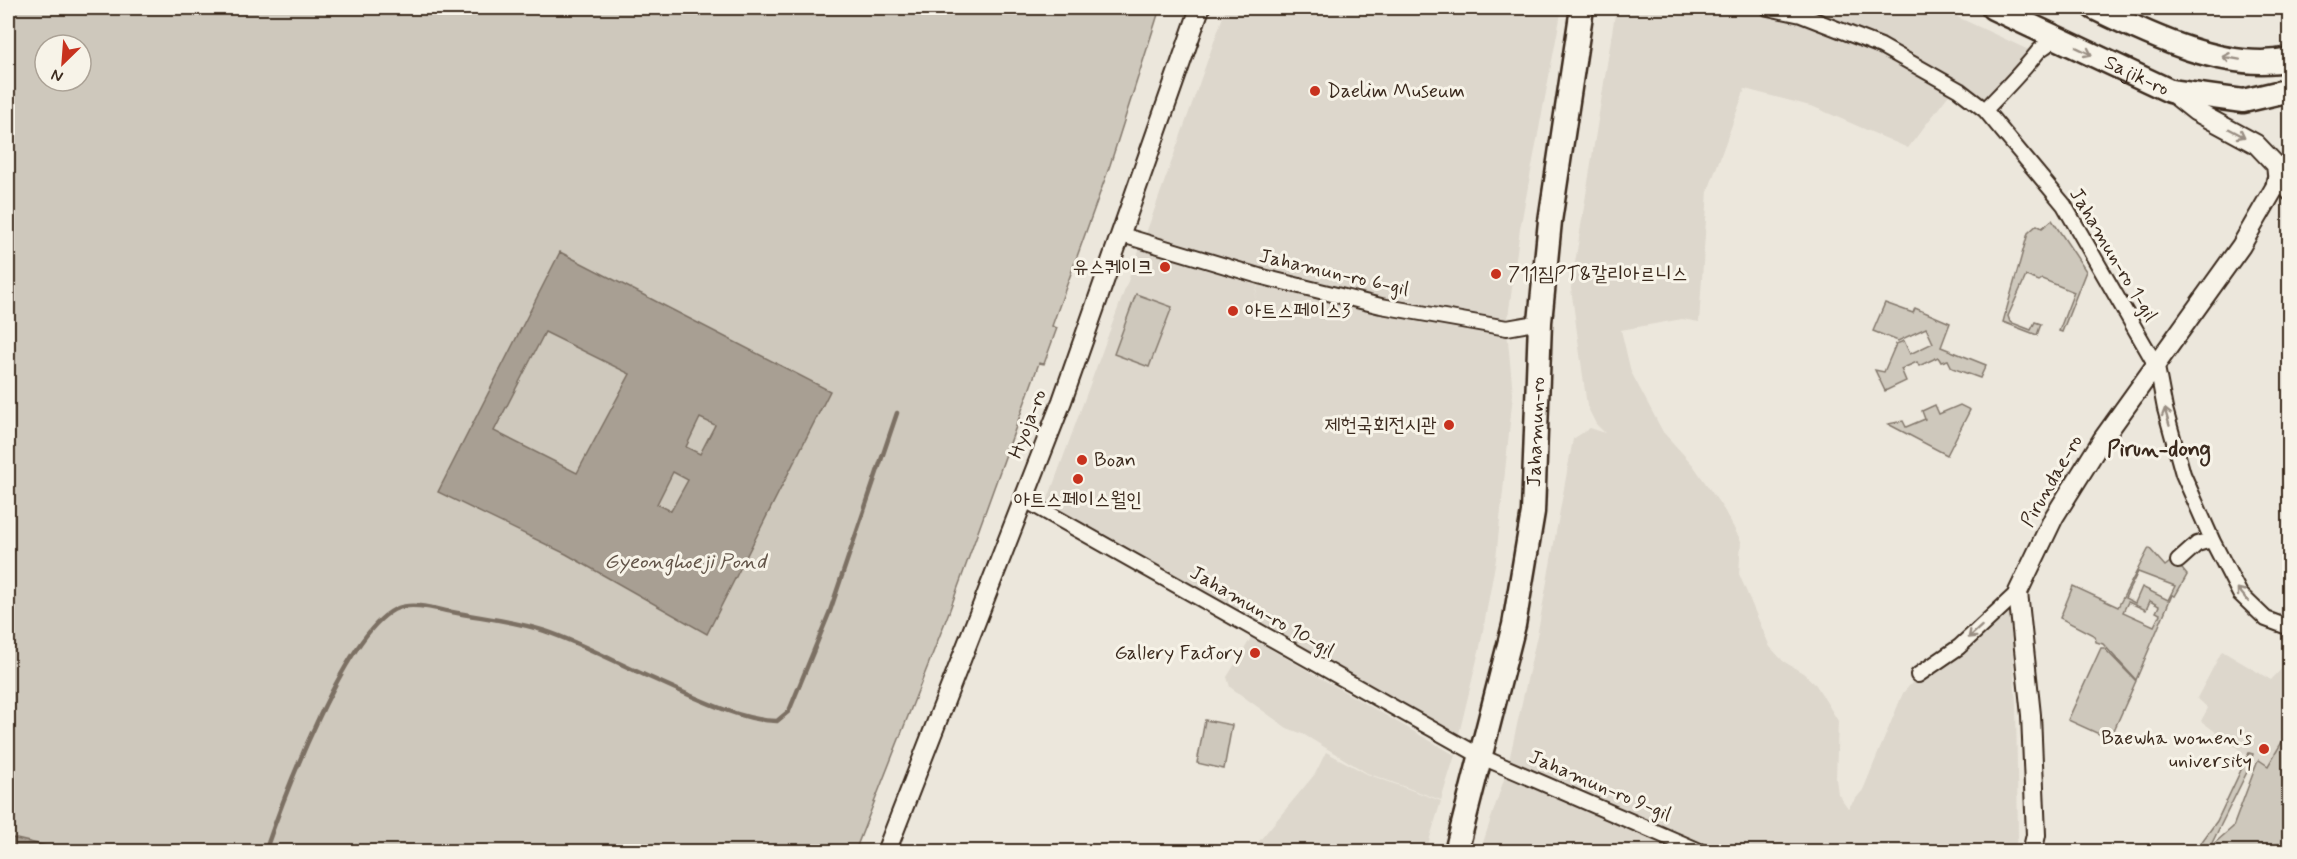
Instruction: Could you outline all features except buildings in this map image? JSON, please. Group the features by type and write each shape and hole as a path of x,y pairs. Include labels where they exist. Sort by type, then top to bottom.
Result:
{"main road":[{"name":"Jahamun-ro","path":"1456,852 1514,625 1533,512 1540,322 1553,200 1582,8"},
{"name":"Sajik-ro","path":"1994,8 2170,91 2243,101 2289,90"},
{"path":"2094,8 2133,27 2191,49 2235,60 2289,59"}],"street":[{"name":"Hyoja-ro","path":"886,852 1062,401 1200,8"},
{"name":"Jahamun-ro 1-gil","path":"1768,8 1801,15 1881,46 1959,90 1985,110 2064,205 2157,367"},
{"path":"1985,110 2054,36"},
{"path":"2170,91 2195,111 2256,144 2276,165 2286,181"},
{"name":"Pirundae-ro","path":"2018,592 2054,517 2102,440 2157,367 2286,181"},
{"name":"Jahamun-ro 6-gil","path":"1122,235 1259,276 1381,306 1507,328 1540,322"},
{"path":"2157,367 2164,409 2183,474 2211,540 2240,594 2266,620 2289,628"},
{"name":"Jahamun-ro 10-gil","path":"1023,499 1482,757"},
{"path":"2178,561 2197,544 2211,540"},
{"path":"1918,675 1959,647 2018,592"},
{"path":"2018,592 2031,715 2036,835 2032,852"},
{"name":"Jahamun-ro 9-gil","path":"1482,757 1702,852"}],"shaded area":[{"path":"8,8 1160,8 1110,165 1052,326 1057,328 1044,364 1039,363 949,612 855,851 8,851"},
{"path":"1226,8 1562,8 1520,229 1507,325 1374,303 1144,239"},
{"path":"1616,8 1757,8 1880,47 1954,88 1908,148 1814,107 1745,89 1708,191 1699,322 1682,319 1621,330 1631,372 1663,432 1693,465 1724,510 1741,541 1739,574 1770,647 1783,661 1803,673 1816,685 1838,721 1836,779 1838,794 1848,808 1863,790 1903,693 1918,676 2009,603 2016,703 2018,837 2013,851 1708,851 1508,765 1538,631 1573,439 1590,428 1605,433 1596,424 1587,406 1571,288"},
{"path":"1785,8 1938,8 2033,52 1985,104 1941,76"},
{"path":"2052,220 2086,271 2062,332 2059,331 2074,292 2042,279 2039,281 2026,276 2008,316 2010,322 2031,330 2035,322 2041,324 2037,335 2003,322 2028,233 2037,225 2042,228"},
{"path":"1142,243 1259,277 1255,298 1260,277 1507,330 1513,394 1496,559 1480,647 1458,738 1045,507"},
{"path":"1136,294 1172,307 1149,367 1114,354"},
{"path":"1885,303 1913,313 1915,308 1950,323 1941,347 1986,365 1980,378 1952,368 1948,360 1941,362 1938,357 1919,366 1917,362 1901,369 1906,381 1885,391 1875,370 1884,372 1896,344 1904,341 1910,354 1933,343 1926,328 1898,341 1873,331"},
{"path":"1935,405 1939,414 1960,405 1970,410 1947,455 1888,424 1903,421 1906,427 1925,419 1922,411"},
{"path":"2149,548 2165,566 2174,559 2187,575 2175,596 2172,595 2136,680 2103,644 2096,642 2095,636 2060,618 2073,586 2118,607","holes":["2138,572 2175,586 2168,600 2142,587 2135,603 2125,598","2150,601 2159,606 2156,612 2160,614 2154,626 2123,612 2128,602 2146,610"]},
{"path":"1251,638 1455,755 1441,800 1367,773 1303,734 1287,728 1230,687 1227,677"},
{"path":"2101,648 2104,648 2136,681 2110,739 2068,720"},
{"name":"Baewha women's university","path":"2222,651 2271,680 2289,661 2289,851 2206,851 2233,827 2257,763 2201,721 2208,708 2197,698"},
{"path":"1205,720 1232,725 1224,769 1197,763"},
{"path":"2289,730 2289,851 2195,851 2217,821 2249,753 2253,754 2248,770 2210,847 2233,827 2259,760 2268,766"},
{"path":"1326,752 1367,774 1441,801 1426,851 1251,851 1315,774"},
{"path":"1507,770 1698,852 1480,852"}],"water":[{"name":"Gyeonghoeji Pond","path":"560,252 830,391 707,634 566,554 438,492","holes":["545,332 630,374 577,473 494,431","700,418 715,425 700,454 686,447","673,472 688,480 671,511 657,504"]},
{"path":"8,837 68,851 8,851"}],"waterway":[{"path":"265,852 286,794 319,717 338,680 358,647 378,622 404,606 432,608 511,622 545,631 712,705 762,720 777,721 789,711 830,611 897,413"}],"place":[{"name":"Daelim Museum","path":"1315,91"},
{"name":"유스퀘이크","path":"1165,267"},
{"name":"711짐PT&칼리아르니스","path":"1496,274"},
{"name":"아트스페이스3","path":"1233,311"},
{"name":"제헌국회전시관","path":"1449,425"},
{"name":"Boan","path":"1082,460"},
{"name":"아트스페이스월인","path":"1078,479"},
{"name":"Gallery Factory","path":"1255,653"},
{"name":"Baewha women's university","path":"2264,749"}],"district":[{"name":"Pirun-dong","path":"2159,450"}]}
